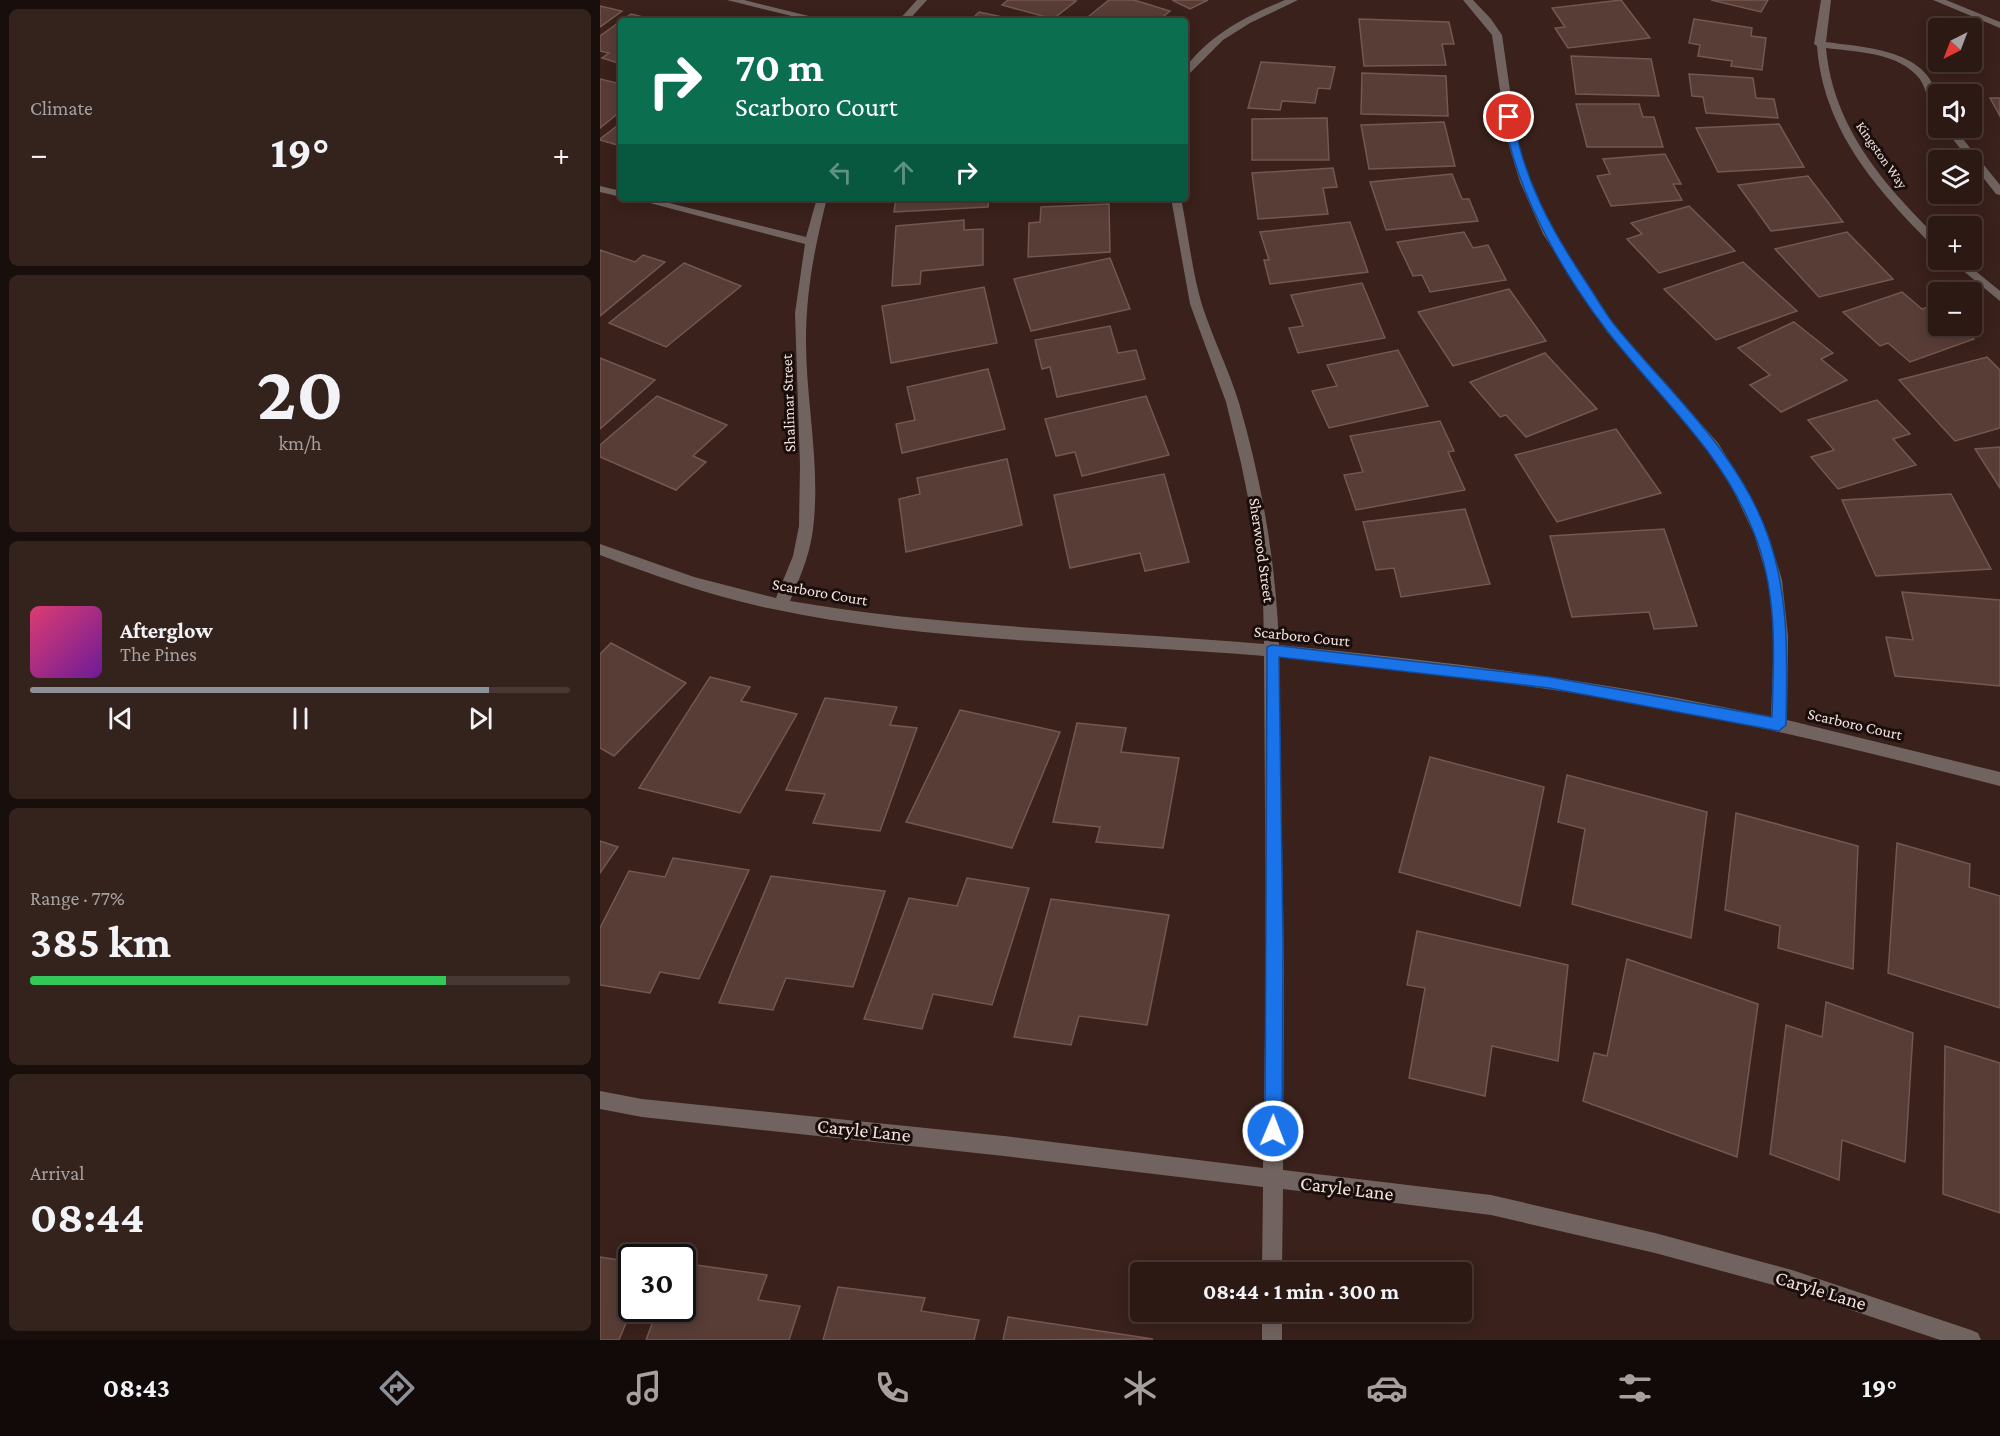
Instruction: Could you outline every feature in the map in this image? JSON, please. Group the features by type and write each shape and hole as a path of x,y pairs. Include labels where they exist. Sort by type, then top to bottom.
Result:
{"street":[{"path":"732,0 811,18"},
{"path":"906,18 922,0"},
{"path":"1188,71 1212,42 1234,27 1293,0"},
{"path":"1468,0 1488,21 1497,35 1512,139 1526,182 1549,234 1611,329 1713,446 1739,488 1761,534 1775,580 1781,636 1779,725"},
{"name":"Kingston Way","path":"1826,0 1820,24 1822,75 1849,140 1877,179 1928,233"},
{"path":"1938,0 2000,25"},
{"path":"1819,44 1876,52 1908,64 1922,74 1928,86"},
{"path":"1957,138 2000,192"},
{"path":"600,189 618,193"},
{"path":"648,201 812,243"},
{"name":"Shalimar Street","path":"781,604 800,560 806,527 807,472 801,326 803,283 821,201"},
{"name":"Sherwood Street","path":"1177,201 1196,304 1232,402 1248,463 1263,539 1270,598 1275,930 1272,1262"},
{"path":"1967,270 2000,297"},
{"name":"Scarboro Court","path":"600,549 712,588 781,604 866,619 1272,651 1549,683 1779,725 2000,779"},
{"name":"Caryle Lane","path":"600,1101 1491,1205 1655,1244 1792,1280 1971,1340"},
{"path":"1272,1322 1272,1340"}],"building":[{"path":"1008,0 1076,1 1054,18 1002,5"},
{"path":"1109,0 1134,0 1170,11 1162,18 1087,18"},
{"path":"1172,0 1208,0 1190,9"},
{"path":"1621,0 1650,38 1568,48 1555,28 1565,27 1552,8"},
{"path":"1711,0 1768,0 1761,12"},
{"path":"600,6 622,11 600,27"},
{"path":"979,12 1008,18 973,18"},
{"path":"631,14 647,18 625,18"},
{"path":"1359,19 1449,22 1454,44 1442,44 1446,65 1364,66"},
{"path":"1694,19 1752,28 1751,36 1766,38 1762,70 1731,66 1732,61 1698,56 1700,45 1689,43"},
{"path":"618,23 618,63 602,58 609,53 600,51 600,36"},
{"path":"1571,56 1651,59 1659,96 1576,94"},
{"path":"1261,62 1335,67 1330,89 1318,88 1315,103 1282,101 1280,110 1248,108"},
{"path":"1362,73 1446,76 1448,116 1361,114"},
{"path":"1689,74 1753,78 1756,98 1774,99 1778,118 1706,113 1703,97 1692,96"},
{"path":"600,79 618,83 618,113 600,128"},
{"path":"1990,98 2000,98 2000,116"},
{"path":"1576,104 1639,104 1643,117 1654,117 1663,147 1587,147"},
{"path":"1327,118 1329,160 1252,160 1252,119"},
{"path":"1444,122 1455,166 1369,169 1361,125"},
{"path":"1779,124 1804,167 1718,172 1696,128"},
{"path":"618,125 618,145 600,139"},
{"path":"1665,154 1681,184 1673,184 1682,200 1611,206 1597,176 1610,174 1603,159"},
{"path":"1333,168 1337,187 1323,188 1328,214 1258,219 1252,173"},
{"path":"1452,174 1462,199 1469,199 1478,221 1386,230 1370,182"},
{"path":"1808,176 1843,222 1771,231 1738,185"},
{"path":"896,201 989,201 988,207 894,212"},
{"path":"1109,204 1110,252 1028,257 1029,223 1040,222 1041,207"},
{"path":"1689,206 1735,251 1659,273 1627,239 1642,234 1631,223"},
{"path":"964,220 964,230 983,229 983,265 921,271 920,284 892,286 896,226"},
{"path":"1350,222 1368,272 1270,284 1264,260 1269,260 1260,232"},
{"path":"1464,232 1473,248 1488,245 1506,280 1430,292 1422,275 1413,276 1397,242"},
{"path":"1847,232 1893,279 1819,297 1775,249"},
{"path":"600,250 635,262 643,255 665,262 600,316"},
{"path":"1110,258 1130,309 1031,331 1014,279"},
{"path":"1743,262 1797,311 1716,340 1664,289"},
{"path":"684,263 741,286 666,347 609,323"},
{"path":"1362,283 1385,338 1298,353 1289,328 1303,326 1291,295"},
{"path":"984,287 997,343 891,363 882,306"},
{"path":"1509,289 1546,341 1453,366 1418,312"},
{"path":"1902,292 1922,309 1928,307 1928,336 1971,336 1974,339 1910,362 1888,343 1880,346 1843,312"},
{"path":"1794,322 1833,353 1821,359 1847,380 1781,412 1750,385 1770,375 1738,348"},
{"path":"1110,326 1118,353 1136,350 1145,379 1057,397 1050,367 1042,369 1035,340"},
{"path":"1398,350 1428,406 1329,428 1312,391 1337,386 1327,365"},
{"path":"1545,353 1597,409 1526,437 1506,415 1500,417 1470,382"},
{"path":"1987,357 2000,370 2000,428 1955,441 1899,380"},
{"path":"600,358 655,380 600,429"},
{"path":"988,369 1005,429 902,453 896,424 915,420 907,387"},
{"path":"657,396 727,425 693,456 706,462 676,490 600,457 600,445"},
{"path":"1146,396 1169,455 1082,476 1075,452 1056,456 1045,419"},
{"path":"1877,400 1910,434 1893,439 1916,465 1838,489 1811,457 1834,450 1808,420"},
{"path":"1440,421 1454,451 1448,452 1465,490 1356,510 1344,475 1363,472 1350,436"},
{"path":"1616,429 1661,493 1557,522 1515,455"},
{"path":"2000,447 2000,488 1975,449"},
{"path":"1007,459 1022,525 906,552 899,499 920,494 917,478"},
{"path":"1164,474 1189,562 1145,571 1140,553 1070,568 1054,495"},
{"path":"1951,494 1991,569 1876,576 1842,500"},
{"path":"1465,509 1490,584 1401,597 1394,568 1376,570 1363,522"},
{"path":"1664,529 1697,626 1654,629 1649,612 1572,617 1550,536"},
{"path":"1902,592 2000,600 2000,686 1895,676 1886,637 1913,640"},
{"path":"611,643 686,683 614,756 600,748 600,654"},
{"path":"710,677 750,687 741,701 797,714 740,813 639,788"},
{"path":"825,698 897,707 890,725 917,728 880,831 813,823 825,794 786,790"},
{"path":"960,710 1060,732 1012,848 906,822"},
{"path":"1077,723 1126,728 1121,752 1179,758 1163,848 1096,842 1100,827 1053,822"},
{"path":"1430,757 1544,787 1520,906 1399,872"},
{"path":"1567,775 1707,812 1691,938 1572,904 1585,829 1558,822"},
{"path":"1736,813 1858,846 1853,969 1778,948 1780,926 1725,910"},
{"path":"600,841 618,847 600,873"},
{"path":"1897,843 1970,864 1969,887 2000,896 2000,1008 1888,973"},
{"path":"673,858 749,870 699,979 660,972 650,993 600,985 600,928 629,871 665,877"},
{"path":"771,876 885,891 853,987 786,978 773,1010 719,1003"},
{"path":"967,878 1029,888 992,1005 933,994 922,1029 864,1019 909,898 957,906"},
{"path":"1051,899 1169,915 1147,1025 1079,1016 1071,1045 1014,1037"},
{"path":"1417,931 1568,965 1558,1061 1492,1046 1485,1096 1409,1078 1425,988 1407,985"},
{"path":"1627,959 1758,1004 1737,1157 1583,1101 1594,1053 1607,1056"},
{"path":"1826,1002 1913,1033 1905,1162 1842,1140 1839,1180 1770,1154 1786,1025 1822,1037"},
{"path":"1945,1046 2000,1063 2000,1213 1943,1194"},
{"path":"600,1257 618,1260 618,1322 626,1322 619,1340 600,1340"},
{"path":"696,1265 767,1275 758,1300 800,1306 789,1340 646,1340 653,1322 696,1322"},
{"path":"838,1287 925,1298 921,1311 979,1320 974,1340 823,1340"},
{"path":"1008,1317 1153,1339 1003,1340"}],"route":[{"path":"1273,1131 1275,942 1272,651 1549,683 1685,705 1779,725 1781,636 1775,580 1761,534 1739,488 1713,446 1679,404 1611,329 1549,234 1526,182 1512,139 1509,117"}]}
